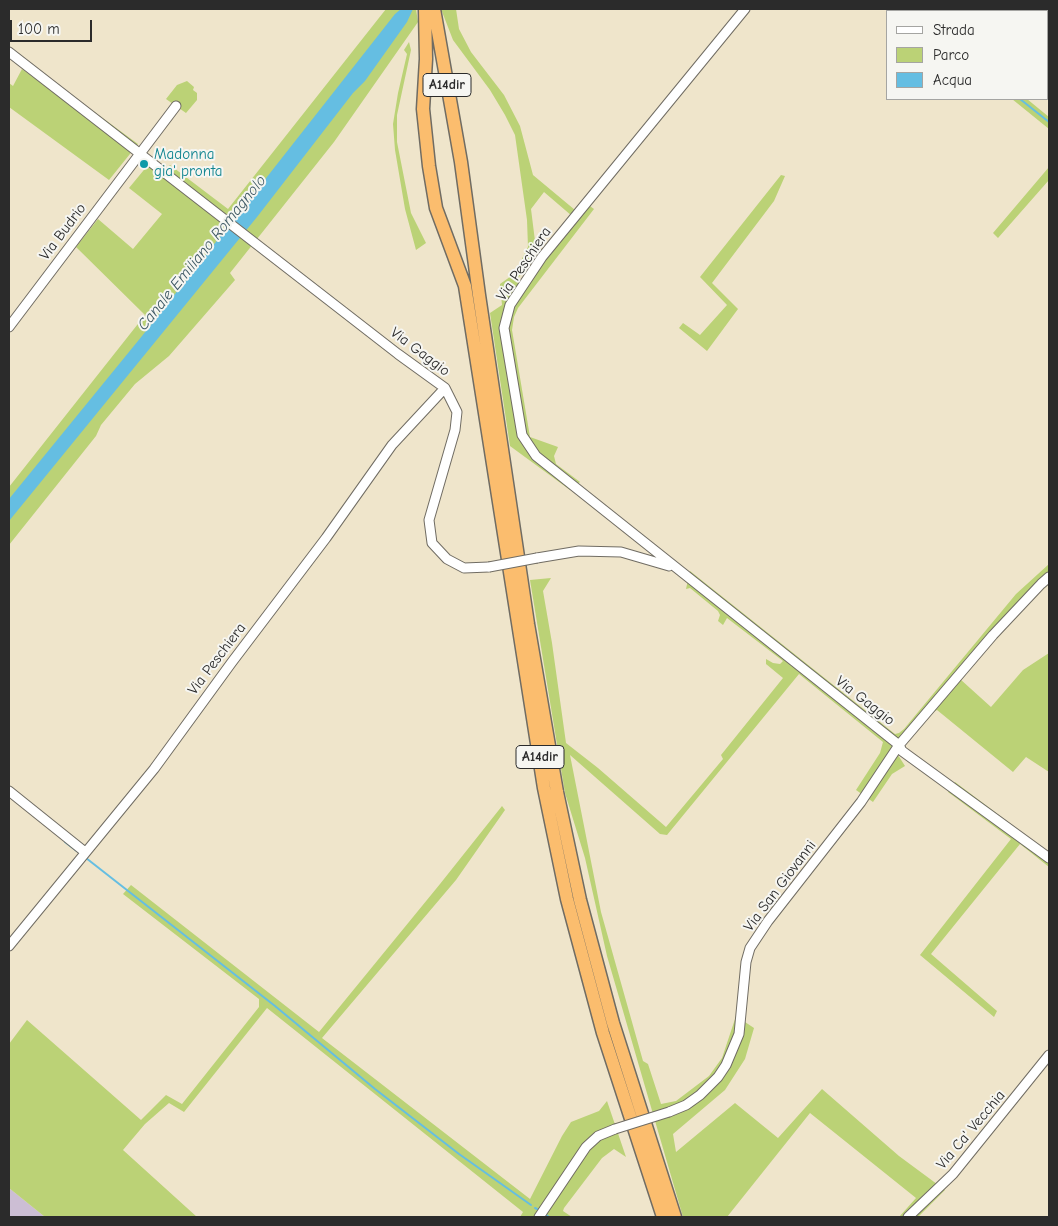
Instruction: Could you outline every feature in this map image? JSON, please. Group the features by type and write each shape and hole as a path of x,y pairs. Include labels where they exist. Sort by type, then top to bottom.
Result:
{"highway":[{"name":"A14dir","path":"425,9 426,59 423,109 429,166 436,208 465,286 544,788 567,900 604,1033 663,1217"},
{"name":"A14dir","path":"434,9 460,162 478,296 524,595 557,792 580,900 613,1023 675,1217"}],"street":[{"name":"Via Peschiera","path":"666,560 536,456 522,435 504,328 510,305 542,258 745,9"},
{"name":"Via Gaggio","path":"9,52 398,354 445,388 457,412 455,430 430,520 432,543 447,559 464,568 489,567 579,551 621,552 676,568"},
{"name":"Via Budrio","path":"9,327 176,106"},
{"name":"Via Peschiera","path":"9,946 154,769 326,538 392,445 445,388"},
{"name":"Via Gaggio","path":"666,560 899,745 902,752 1049,858"},
{"name":"Via San Giovanni","path":"539,1217 586,1147 598,1136 686,1105 700,1095 718,1077 726,1065 739,1034 743,980 750,948 768,921 861,802 899,745 993,635 1049,577"},
{"path":"9,791 85,852"},
{"name":"Via Ca' Vecchia","path":"908,1217 953,1174 1049,1055"}],"shaded area":[{"path":"9,1188 45,1217 9,1217"}],"green space":[{"path":"386,9 416,9 418,22 334,142 230,273 235,280 169,356 135,384 101,425 96,436 9,545 9,487 145,315 76,247 98,219 133,249 162,214 129,188 148,165 162,175 170,165 228,209"},
{"path":"441,9 456,9 459,29 471,52 504,95 520,126 533,175 575,210 583,201 594,209 518,308 512,330 530,437 558,447 554,456 556,464 580,482 570,490 510,446 490,313 502,305 500,284 514,274 528,247 527,220 515,135 490,90 453,40","holes":["544,192 572,216 520,285 516,281 534,257 536,249 531,209"]},
{"path":"409,42 411,50 397,115 397,142 411,213 426,243 416,250 405,209 395,150 393,124 407,54 404,50"},
{"path":"22,69 48,88 55,83 138,144 109,180 9,107 9,83 13,86"},
{"path":"187,81 194,87 193,90 197,93 197,100 186,113 166,99 177,85"},
{"path":"1013,100 1028,100 1049,117 1049,129"},
{"path":"1049,167 1049,180 998,238 993,233"},
{"path":"781,175 785,176 774,201 712,283 738,309 707,351 679,328 683,323 700,335 727,305 700,277"},
{"path":"1049,564 1049,584 1027,604 960,679 991,707 1023,670 1049,653 1049,772 1026,757 1013,772 937,710 928,715 902,745 898,755 905,766 892,774 873,802 856,790 880,753 883,742 799,674 667,835 660,834 570,755 601,912 643,1061 648,1064 661,1104 676,1101 709,1076 722,1058 736,1016 754,1028 745,1059 725,1090 673,1134 676,1152 735,1103 778,1138 822,1089 899,1156 945,1190 918,1217 899,1217 916,1198 810,1113 727,1217 683,1217 607,956 585,858 565,793 530,580 551,578 543,591 566,743 666,827 723,759 721,755 783,678 766,664 766,659 780,664 783,661 727,618 723,625 718,621 720,615 718,611 690,588 686,589 690,571 895,734 904,729 1016,594"},
{"path":"955,782 1049,851 1049,867 1020,844 931,954 997,1011 994,1017 920,955 1011,839 948,792"},
{"path":"502,806 505,810 456,880 322,1038 530,1199 571,1122 599,1111 607,1101 626,1157 614,1149 602,1158 564,1208 563,1211 572,1217 520,1217 523,1212 267,1008 184,1112 169,1103 145,1124 123,1150 197,1217 45,1217 9,1188 9,1044 27,1020 141,1120 166,1095 182,1104 259,1007 259,999 123,894 131,885 319,1032"}],"water":[{"path":"401,9 413,9 407,22 365,81 353,93 257,217 9,521 9,499 142,336 395,14"}],"waterway":[{"path":"1021,100 1049,122"},
{"path":"65,842 78,852"},
{"path":"86,858 275,1006 375,1089 459,1154 531,1205"},
{"path":"545,1214 549,1217"}],"place":[{"name":"Madonna gia' pronta","path":"144,164"}],"water label":[{"name":"Canale Emiliano Romagnolo","path":"202,253"}]}
